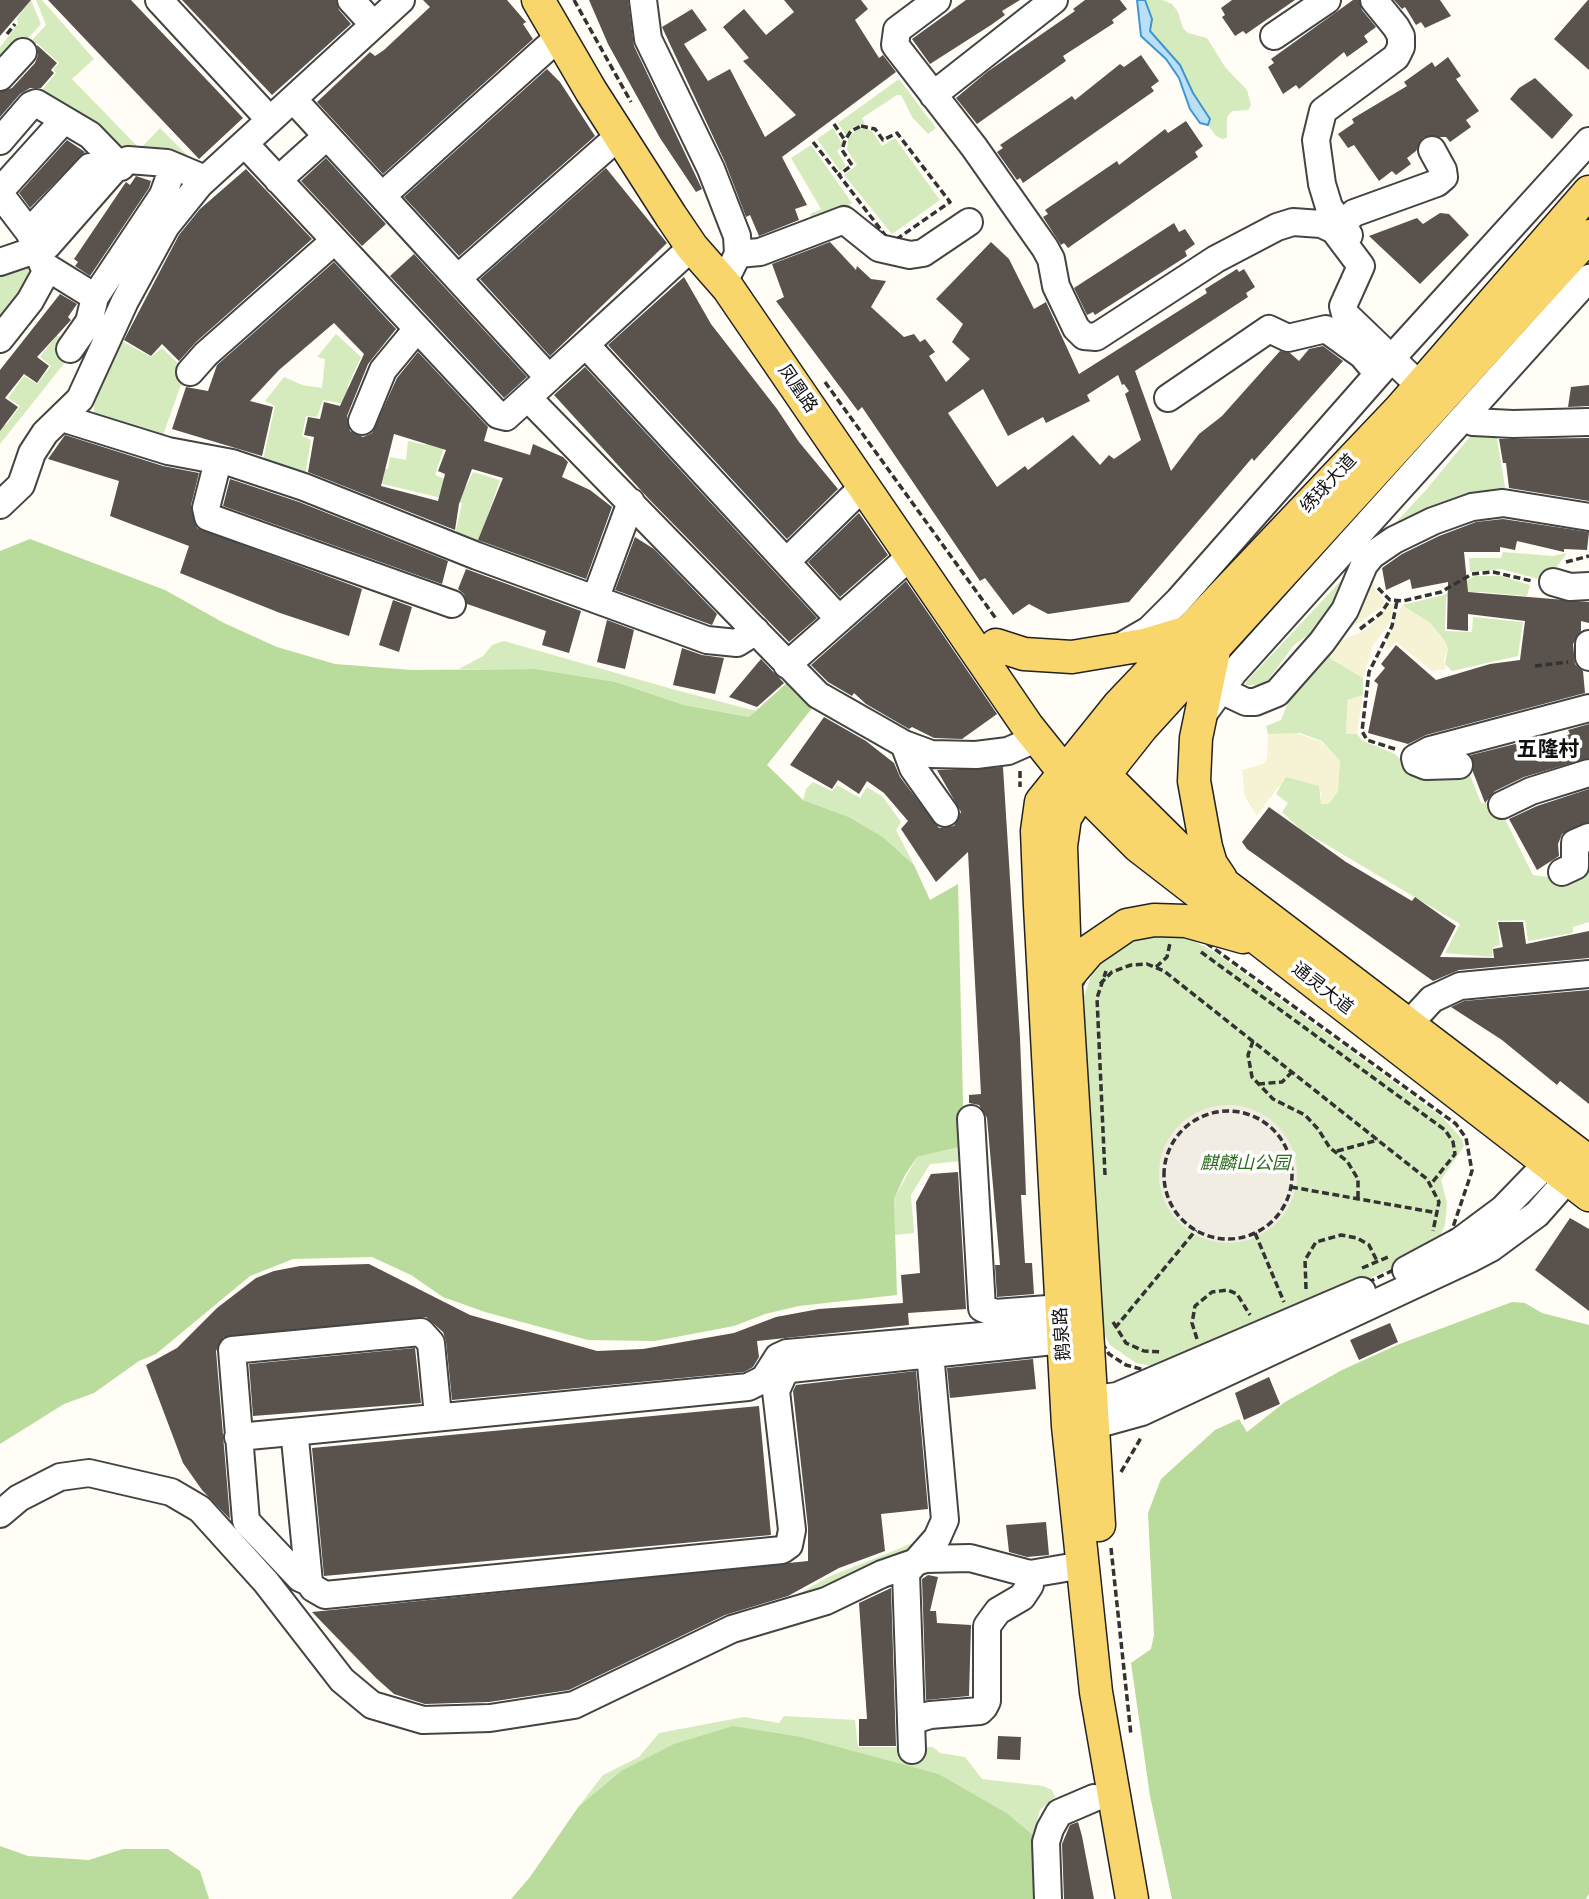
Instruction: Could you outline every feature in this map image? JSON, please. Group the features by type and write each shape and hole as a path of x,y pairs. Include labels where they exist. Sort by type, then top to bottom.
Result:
{"main road":[{"name":"凤凰路","path":"538,0 619,136 692,247 728,288 912,555 1027,738 1084,774"},
{"name":"凤凰路","path":"553,0 602,86 681,209 734,263 1000,635 1050,725 1084,774"},
{"name":"绣球大道","path":"1203,640 1589,192"},
{"name":"绣球大道","path":"1084,774 1119,705 1203,640 1589,236"},
{"path":"1000,635 1046,657 1072,657 1144,645 1203,640 1200,718 1194,758 1197,805 1211,864 1223,883"},
{"path":"1027,738 1029,808"},
{"name":"鹅泉路","path":"1084,774 1029,808 1062,1326 1096,1494 1116,1689 1133,1806 1151,1899"},
{"name":"鹅泉路","path":"1084,774 1062,831 1081,1414 1083,1565 1096,1692 1132,1899"},
{"name":"通灵大道","path":"1084,774 1408,1025 1574,1167"},
{"name":"通灵大道","path":"1084,774 1138,846 1274,951 1574,1167"},
{"path":"1066,979 1101,941 1127,925 1154,920 1202,924 1239,935 1274,951"}],"street":[{"path":"159,0 270,120"},
{"path":"351,0 373,24"},
{"path":"0,505 21,485 32,453 45,433 80,399 125,302 166,226 202,182 401,0"},
{"path":"643,0 648,39 721,192 737,236 734,263 844,220 879,248 910,255 923,253 969,222"},
{"path":"937,0 897,30 894,38 899,54 933,95 1045,248 1051,259 1056,286 1076,328 1084,336 1096,337 1216,259 1277,227 1305,222 1334,229 1358,258 1361,266 1343,306 1345,314 1390,361 1425,381"},
{"path":"933,95 1054,0"},
{"path":"1274,36 1327,0"},
{"path":"1374,0 1396,27 1401,47 1396,57 1331,103 1318,123 1316,140 1322,184 1329,207 1365,255 1368,266 1356,299 1359,307 1382,334 1390,361"},
{"path":"383,195 559,37"},
{"path":"0,77 23,52"},
{"path":"292,99 549,378"},
{"path":"0,141 31,105 44,106 63,121 90,135 120,166"},
{"path":"63,121 0,193 37,251 95,297"},
{"path":"458,277 619,136"},
{"path":"278,180 326,137"},
{"path":"1111,650 1149,630 1179,600 1589,141"},
{"path":"245,144 498,415 506,417 692,247"},
{"path":"1341,225 1354,213 1437,183 1444,177 1443,170 1432,150"},
{"path":"0,264 59,242 120,166 128,160 145,159 167,163 202,182"},
{"path":"120,166 128,162 145,162 202,182"},
{"path":"0,339 42,282 37,251 90,167"},
{"path":"70,349 89,322 95,297 163,195 172,170"},
{"path":"190,372 206,354 334,242"},
{"path":"1200,718 1223,685 1589,278"},
{"path":"362,421 383,370 417,329"},
{"path":"1168,398 1269,330 1288,338 1326,329 1362,355 1390,361"},
{"path":"586,345 839,619"},
{"path":"528,398 818,695 904,744 940,755 983,754 1027,738"},
{"path":"62,418 168,451 218,461 348,502 477,556 719,643 737,643 756,631"},
{"path":"1463,418 1473,422 1513,424 1589,422"},
{"path":"218,461 206,509 208,517 452,604"},
{"path":"787,561 864,486"},
{"path":"596,597 631,502"},
{"path":"1223,685 1229,694 1246,702 1255,702 1278,693 1322,642 1345,610 1369,559 1394,540 1472,507 1503,503 1589,517"},
{"path":"787,665 912,555"},
{"path":"1553,582 1570,587 1589,586"},
{"path":"1459,765 1434,767 1416,762 1419,754 1430,750 1589,708"},
{"path":"904,744 913,768 945,813"},
{"path":"1502,805 1531,791 1589,773"},
{"path":"1562,872 1575,866 1575,843 1589,837"},
{"path":"1408,1025 1432,999 1461,986 1589,974"},
{"path":"971,1119 982,1308 1062,1326"},
{"path":"1081,1414 1428,1259 1460,1241 1503,1209 1574,1167"},
{"path":"302,1431 295,1439 309,1582 313,1588 325,1595 782,1550 789,1545 792,1530 776,1391 783,1375 790,1369 930,1353 1062,1326"},
{"path":"238,1437 748,1387 764,1379 778,1357 799,1351 1062,1326"},
{"path":"309,1582 300,1578 246,1521 231,1355 236,1348 421,1332 431,1343 438,1416"},
{"path":"912,1750 906,1573 937,1538 945,1520 930,1353"},
{"path":"0,1514 19,1498 60,1477 89,1473 171,1492 200,1509 266,1582 342,1680 372,1705 423,1720 491,1718 574,1705 732,1629 826,1601 914,1562 937,1558 970,1558 1030,1574 1083,1565"},
{"path":"911,1721 930,1716 980,1711 984,1707 987,1701 987,1626 998,1611 1022,1597 1030,1584 1030,1574"},
{"path":"1048,1899 1046,1842 1050,1829 1059,1814 1094,1798"}],"path":[{"path":"834,124 845,140"},
{"path":"813,142 891,243 950,202 897,133 883,140 875,129 861,126 851,131 842,150 852,164 839,175"},
{"path":"824,381 995,618 1000,635"},
{"path":"1369,559 1382,593 1396,601 1441,592 1466,576 1480,573 1507,574 1544,583 1553,582 1562,565 1589,556"},
{"path":"1396,601 1392,626 1369,672 1362,731 1367,740 1398,750 1406,760 1416,762"},
{"path":"1535,666 1583,654"},
{"path":"1027,738 1029,808"},
{"path":"1157,928 1195,936 1456,1124 1466,1138 1472,1171 1462,1207 1446,1240 1425,1256 1352,1290 1165,1368 1143,1371 1109,1354 1096,1327 1079,994 1091,963 1107,947 1123,937 1157,928"},
{"path":"1156,967 1169,952 1168,936"},
{"path":"1125,945 1137,937 1168,936 1178,939"},
{"path":"1191,945 1445,1130 1453,1142 1455,1154 1444,1172 1431,1184"},
{"path":"1105,1186 1097,998 1100,984 1111,964"},
{"path":"1100,984 1120,967 1140,964 1156,967 1253,1041 1431,1184 1439,1202 1438,1213 1428,1237"},
{"path":"1253,1041 1248,1061 1252,1077 1273,1098 1304,1115 1318,1129 1327,1145 1338,1151 1358,1179 1358,1199"},
{"path":"1258,1084 1282,1082 1292,1072"},
{"path":"1219,1111 1242,1112 1272,1128 1290,1157 1291,1187 1281,1211 1255,1233 1221,1239 1196,1230 1173,1209 1163,1176 1172,1142 1197,1118 1219,1111"},
{"path":"1338,1151 1378,1140"},
{"path":"1291,1187 1438,1213"},
{"path":"1115,1328 1196,1230"},
{"path":"1255,1233 1284,1302"},
{"path":"1307,1292 1305,1260 1316,1242 1336,1236 1357,1238 1368,1245 1377,1261"},
{"path":"1354,1271 1397,1253"},
{"path":"1273,1306 1319,1286"},
{"path":"1197,1339 1192,1323 1195,1307 1212,1292 1228,1290 1237,1294 1251,1316"},
{"path":"1240,1320 1262,1311"},
{"path":"1111,1313 1121,1338 1135,1348 1152,1352 1171,1349"},
{"path":"1184,1344 1208,1334"},
{"path":"1119,1476 1131,1451 1148,1430"},
{"path":"1110,1538 1131,1736"}],"shaded area":[{"path":"1370,571 1375,589 1386,604 1340,636"},
{"path":"1391,603 1394,604 1390,622 1372,647 1363,678 1331,659 1330,649 1335,643 1366,630"},
{"path":"1402,605 1430,623 1445,641 1448,649 1444,660 1446,669 1432,671 1396,642 1386,651 1387,639"},
{"path":"1363,695 1357,734 1346,734 1349,700"},
{"path":"1293,732 1322,742 1340,761 1338,791 1330,804 1321,804 1321,792 1278,787 1257,816 1245,797 1242,770 1263,764 1267,758 1268,734"},
{"path":"1228,1105 1255,1110 1277,1125 1292,1147 1297,1174 1292,1201 1277,1223 1255,1238 1228,1243 1201,1238 1179,1223 1164,1201 1159,1174 1164,1147 1179,1125 1201,1110"}],"green space":[{"path":"28,0 31,0 41,24 0,69 0,47 18,24 17,19"},
{"path":"36,0 42,0 94,59 72,79 140,149 160,128 199,167 128,158 45,98 41,91 56,73 53,69 59,63 37,43 26,54 22,51 46,25"},
{"path":"1145,0 1162,0 1172,4 1178,12 1183,28 1188,33 1207,38 1225,67 1247,90 1251,105 1248,110 1232,111 1227,117 1227,138 1222,139 1215,135 1208,125 1210,118 1193,93 1180,65 1155,40 1150,31 1152,19"},
{"path":"899,79 936,128 928,134 912,117 901,95 897,95 862,118 865,124 855,126 846,135 838,123"},
{"path":"833,128 843,145 837,151 846,166 840,171 817,139"},
{"path":"858,129 872,131 882,146 895,138 940,200 892,234 844,175 857,165 847,150 848,138"},
{"path":"811,145 852,203 812,222 810,214 821,209 791,158"},
{"path":"23,264 34,270 0,330 0,270"},
{"path":"336,334 361,357 347,387 354,391 351,405 323,400 317,417 306,416 302,436 311,440 304,481 261,469 275,406 265,401 284,377 302,385 322,388 325,359 317,357"},
{"path":"57,335 68,341 74,351 0,444 0,422 6,425 20,406 8,398 24,376 37,384 51,366 40,357"},
{"path":"118,339 151,357 162,348 183,368 184,376 161,441 97,417 94,412 94,395"},
{"path":"430,431 447,439 435,475 466,487 473,472 500,480 481,535 564,542 553,578 453,543 462,503 379,483 382,468 388,469 390,457 406,460 408,441 426,445"},
{"path":"1473,433 1496,433 1507,499 1495,490 1489,491 1415,522 1317,629 1294,645 1268,680 1259,685 1246,685 1426,490"},
{"path":"30,539 165,590 224,623 277,647 335,664 412,670 536,669 616,682 684,705 749,717 790,680 817,702 767,765 803,800 849,817 883,837 914,865 930,900 958,884 964,1146 917,1157 894,1199 897,1295 799,1306 765,1314 734,1326 655,1341 588,1340 485,1312 443,1297 411,1275 372,1257 293,1259 250,1276 156,1354 139,1361 94,1393 64,1404 0,1444 0,551"},
{"path":"1503,552 1553,556 1567,553 1546,581 1501,569 1470,572 1469,558 1501,558"},
{"path":"1474,576 1501,576 1530,585 1527,596 1473,592 1472,598 1446,597 1445,631 1472,632 1473,617 1523,622 1518,656 1452,671 1445,664 1448,649 1445,641 1430,623 1402,605 1444,595"},
{"path":"504,641 756,711 749,717 684,705 616,682 536,669 459,669 483,656 492,645"},
{"path":"1330,649 1331,659 1363,678 1363,695 1348,700 1346,734 1357,734 1363,741 1395,754 1403,762 1467,767 1481,803 1497,803 1533,875 1547,877 1589,855 1589,922 1573,927 1573,933 1528,941 1525,920 1497,921 1500,945 1493,947 1492,957 1445,953 1460,924 1300,829 1282,812 1288,803 1276,794 1286,777 1319,786 1321,804 1329,804 1338,791 1340,761 1322,741 1300,733 1268,734 1266,726 1281,720 1289,700"},
{"path":"813,782 832,791 837,785 860,798 867,787 883,797 901,822 896,830 914,865 883,837 849,817 803,800 806,789"},
{"name":"麒麟山公园","path":"1136,934 1180,934 1213,951 1442,1117 1462,1139 1464,1146 1441,1180 1447,1203 1445,1225 1438,1241 1425,1253 1158,1367 1136,1363 1110,1345 1100,1327 1097,1296 1084,996 1093,970 1108,951"},
{"path":"964,1146 962,1161 930,1164 911,1195 914,1233 895,1235 894,1199 917,1157"},
{"path":"1512,1302 1525,1303 1542,1313 1589,1325 1589,1894 1586,1899 1172,1899 1150,1796 1131,1663 1151,1649 1154,1635 1148,1513 1161,1479 1215,1430 1239,1419 1247,1432 1285,1402 1342,1370 1397,1345"},
{"path":"928,1537 917,1549 836,1589 790,1599 828,1577"},
{"path":"784,1716 855,1720 858,1747 933,1747 940,1753 965,1757 982,1779 1043,1786 1052,1790 1055,1797 1040,1810 1033,1835 1007,1813 939,1774 844,1749 621,1771 579,1806 603,1775 639,1757 659,1733 744,1717 779,1723"},
{"path":"733,1726 801,1737 939,1774 1007,1813 1033,1835 1038,1852 1041,1899 511,1899 530,1877 579,1806 621,1771 674,1744"},
{"path":"0,1846 28,1856 89,1860 123,1849 168,1849 200,1871 209,1899 0,1899"}],"water":[{"path":"1137,0 1145,0 1152,19 1150,31 1180,65 1193,93 1210,119 1208,125 1200,123 1190,109 1179,78 1166,59 1141,36"}],"building":[{"path":"0,0 31,0 0,36"},
{"path":"48,0 131,0 243,118 199,159"},
{"path":"182,0 336,0 339,10 351,24 272,95"},
{"path":"423,0 507,0 526,22 523,24 533,39 383,174 317,102 370,52 375,56 384,50 430,7"},
{"path":"589,0 628,0 634,46 702,189 696,192 660,138 608,44"},
{"path":"784,0 861,0 868,9 855,20 879,58 883,55 896,72 782,157 807,205 795,209 799,220 759,236 750,215 746,217 725,162 662,27 692,9 707,30 684,44 708,81 730,69 765,137 796,115 743,61 749,58 723,27 744,9 766,35 794,12"},
{"path":"966,0 1020,0 1002,11 1005,15 991,25 930,64 912,39"},
{"path":"1085,0 1120,0 1127,9 1112,20 1114,23 1063,56 1066,61 977,124 956,98 987,72 1075,11 1073,9"},
{"path":"1232,0 1295,0 1246,34 1243,31 1235,36 1222,17 1225,15 1221,8"},
{"path":"1353,0 1359,0 1362,10 1376,27 1364,36 1368,42 1347,57 1344,52 1299,89 1296,85 1283,94 1268,67 1274,63 1271,59"},
{"path":"1394,0 1440,0 1451,16 1425,28 1421,22 1416,25 1405,7 1402,9"},
{"path":"1589,0 1589,70 1554,39"},
{"path":"37,45 57,63 51,70 54,73 41,88 30,88 20,94 0,117 0,92 12,88 35,63"},
{"path":"1141,55 1159,81 1151,87 1154,91 1023,183 1020,178 1017,180 997,152 1003,148 1000,145 1072,96 1075,100 1120,64 1124,67"},
{"path":"1448,57 1461,76 1456,79 1479,111 1466,120 1471,127 1450,142 1446,137 1424,137 1416,151 1407,158 1411,164 1396,175 1392,171 1379,181 1354,145 1348,148 1338,134 1354,123 1352,119 1407,86 1404,82 1432,62 1435,67"},
{"path":"547,69 560,82 595,136 459,256 404,197"},
{"path":"1535,78 1573,115 1552,139 1510,99 1519,88"},
{"path":"1186,121 1203,146 1195,152 1198,157 1068,248 1064,243 1061,245 1043,217 1048,214 1045,210 1117,161 1119,165 1165,129 1168,133"},
{"path":"67,140 85,152 30,208 19,193"},
{"path":"326,158 386,224 362,246 301,181"},
{"path":"606,168 667,243 550,356 480,279"},
{"path":"246,169 312,239 196,342 179,361 162,344 151,356 124,340 179,235 200,209"},
{"path":"136,176 151,181 149,188 90,276 75,266 78,262 74,259 126,182 130,185"},
{"path":"1440,213 1449,214 1469,235 1420,284 1369,236 1417,218 1423,224"},
{"path":"1174,223 1179,232 1185,229 1195,244 1185,251 1187,256 1095,315 1093,312 1087,315 1074,288"},
{"path":"830,242 856,270 857,266 871,279 886,281 871,307 904,337 914,334 920,342 925,339 935,352 929,356 946,382 970,359 952,342 963,324 936,299 991,242 1009,259 1034,309 1046,302 1079,374 1207,293 1205,289 1237,269 1239,272 1244,269 1255,287 1246,293 1248,297 1135,371 1171,471 1199,434 1222,416 1280,351 1290,353 1299,361 1309,349 1323,346 1343,361 1254,461 1252,458 1129,602 1048,614 1029,604 1013,615 985,578 980,581 862,407 858,411 776,301 784,297 772,264","holes":["1118,375 1122,385 1129,391 1125,394 1141,440 1114,459 1109,455 1100,465 1073,435 1028,470 1025,466 997,487 948,413 983,389 1008,436 1043,417 1046,423 1090,401 1087,395"]},
{"path":"414,254 527,377 504,398 390,276"},
{"path":"334,262 396,329 368,364 347,416 350,431 363,437 372,433 397,378 418,352 488,427 484,441 530,455 533,444 563,457 568,462 562,477 590,490 612,507 586,579 478,540 503,478 472,469 459,504 455,530 308,472 314,437 304,435 308,417 320,419 324,402 340,406 364,354 334,323 279,370 250,401 273,407 262,456 172,429 186,387 208,391 217,365","holes":["394,434 446,450 438,471 445,474 438,501 381,486"]},
{"path":"684,277 711,324 799,442 838,489 787,539 608,345"},
{"path":"60,294 77,304 68,317 71,320 37,357 49,366 37,383 24,374 5,398 18,407 0,431 0,370"},
{"path":"585,367 817,618 789,642 648,498 554,395"},
{"path":"1589,385 1589,406 1568,407 1571,387"},
{"path":"65,435 163,466 199,473 191,505 197,528 362,589 349,636 280,613 180,573 189,546 110,516 119,481 48,459"},
{"path":"1589,438 1589,501 1509,488 1499,439"},
{"path":"230,479 299,502 448,561 442,584 223,506"},
{"path":"859,513 888,555 840,597 808,562"},
{"path":"1503,519 1589,532 1587,550 1564,549 1564,552 1517,541 1515,550 1500,547 1500,552 1464,552 1468,592 1589,602 1589,623 1581,621 1581,631 1573,644 1575,664 1583,671 1585,693 1426,735 1408,744 1368,733 1378,684 1374,681 1385,668 1381,664 1396,645 1436,680 1490,664 1520,660 1525,621 1468,614 1468,631 1447,629 1448,582 1412,589 1410,579 1386,590 1382,568 1402,554 1439,536 1476,522"},
{"path":"635,537 654,549 717,614 712,625 615,590"},
{"path":"466,569 581,611 569,653 542,645 546,631 467,604 464,594 458,589"},
{"path":"906,581 997,714 962,739 934,738 912,727 909,729 866,704 854,693 852,696 828,682 811,665"},
{"path":"393,600 412,607 399,652 379,645"},
{"path":"607,620 634,630 625,669 597,662"},
{"path":"682,648 702,655 724,658 715,694 673,685"},
{"path":"761,659 784,683 757,707 729,697"},
{"path":"824,717 866,741 894,763 900,777 939,828 954,826 961,812 937,770 1003,767 1020,1038 1026,1195 1021,1195 1025,1263 1032,1263 1034,1294 997,1297 995,1265 1000,1265 987,1118 979,1105 969,1103 969,1095 981,1094 968,852 936,882 901,829 908,821 884,793 867,781 859,794 838,780 832,789 790,765"},
{"path":"1589,724 1589,758 1524,777 1495,791 1485,803 1473,772 1471,755 1535,739 1539,747 1570,734 1568,730"},
{"path":"1589,789 1589,822 1562,834 1558,844 1559,856 1537,870 1509,819 1537,806"},
{"path":"1269,807 1346,862 1412,901 1415,897 1456,926 1440,957 1494,958 1493,949 1503,947 1498,922 1523,922 1526,944 1589,931 1589,958 1459,970 1433,981 1247,849 1242,842"},
{"path":"1589,990 1589,1104 1560,1081 1557,1085 1502,1040 1451,1007 1464,1001"},
{"path":"958,1172 966,1309 908,1313 909,1325 757,1341 759,1357 753,1367 744,1372 452,1400 446,1341 443,1332 426,1317 224,1337 216,1351 230,1519 202,1490 183,1463 146,1365 177,1348 217,1308 256,1278 300,1266 369,1264 470,1315 597,1351 643,1349 734,1333 776,1317 819,1309 903,1303 901,1275 920,1273 916,1202 931,1174"},
{"path":"1570,1218 1589,1229 1589,1311 1535,1270"},
{"path":"1390,1323 1398,1342 1359,1360 1350,1340"},
{"path":"415,1348 421,1403 253,1416 249,1364"},
{"path":"1033,1359 1036,1389 950,1398 947,1368"},
{"path":"916,1371 928,1509 881,1514 885,1551 839,1568 788,1596 725,1615 569,1690 489,1702 425,1704 394,1694 312,1612 808,1561 808,1528 793,1391 796,1385"},
{"path":"1269,1377 1280,1404 1244,1420 1235,1393"},
{"path":"759,1406 771,1535 324,1576 312,1448"},
{"path":"1046,1522 1049,1555 1027,1557 1009,1552 1006,1525"},
{"path":"928,1575 938,1577 930,1611 936,1611 937,1623 971,1625 969,1696 926,1700 922,1579"},
{"path":"891,1588 896,1746 859,1746 859,1719 867,1719 859,1603"},
{"path":"998,1736 1021,1737 1020,1760 997,1759"},
{"path":"1078,1822 1094,1899 1064,1899 1062,1844 1070,1825"}],"district":[{"name":"五隆村","path":"1548,751"}]}
